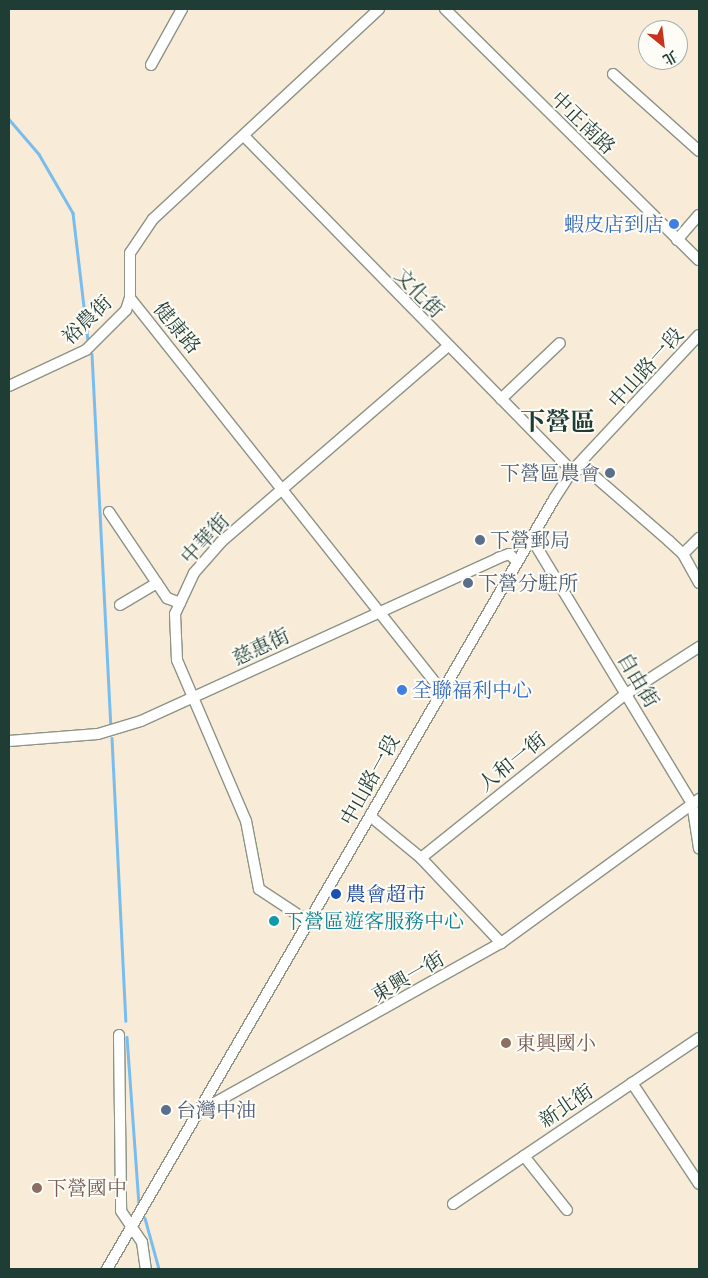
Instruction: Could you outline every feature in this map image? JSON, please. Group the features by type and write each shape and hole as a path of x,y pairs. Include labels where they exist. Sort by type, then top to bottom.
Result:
{"street":[{"path":"151,65 182,9"},
{"name":"健康路","path":"379,9 245,137 153,219 134,244 128,262 130,298 281,492 442,690"},
{"name":"中正南路","path":"445,9 699,260"},
{"path":"613,74 699,151"},
{"name":"文化街","path":"245,137 572,471"},
{"path":"677,240 699,215"},
{"name":"裕農街","path":"9,386 86,350 126,310 130,298"},
{"name":"中山路一段","path":"107,1269 202,1110 530,536 572,471 699,335"},
{"path":"501,399 560,343"},
{"name":"中華街","path":"309,922 259,889 246,821 191,699 177,660 175,614 194,573 221,542 448,346"},
{"path":"572,471 585,468 683,554 699,583"},
{"path":"110,512 167,598 180,603"},
{"name":"自由街","path":"530,536 626,694 696,801 699,848"},
{"path":"683,554 699,538"},
{"name":"慈惠街","path":"9,741 107,732 191,699 510,554 516,560"},
{"path":"120,605 157,582"},
{"name":"人和一街","path":"421,858 626,694 699,647"},
{"name":"東興一街","path":"202,1110 500,944 696,801"},
{"path":"370,816 421,858 500,944"},
{"path":"119,1036 121,1211 142,1242 146,1269"},
{"name":"新北街","path":"453,1204 699,1038"},
{"path":"632,1083 699,1184"},
{"path":"524,1156 567,1210"}],"waterway":[{"path":"9,119 39,154 73,213 88,340"},
{"path":"92,354 111,724"},
{"path":"112,738 126,1021"},
{"path":"127,1037 139,1204"},
{"path":"145,1218 159,1269"}],"place":[{"name":"蝦皮店到店","path":"674,224"},
{"name":"下營區農會","path":"610,473"},
{"name":"下營郵局","path":"480,540"},
{"name":"下營分駐所","path":"468,583"},
{"name":"全聯福利中心","path":"402,690"},
{"name":"農會超市","path":"336,894"},
{"name":"下營區遊客服務中心","path":"274,921"},
{"name":"東興國小","path":"506,1043"},
{"name":"台灣中油","path":"166,1110"},
{"name":"下營國中","path":"37,1188"}],"district":[{"name":"下營區","path":"558,422"}]}
